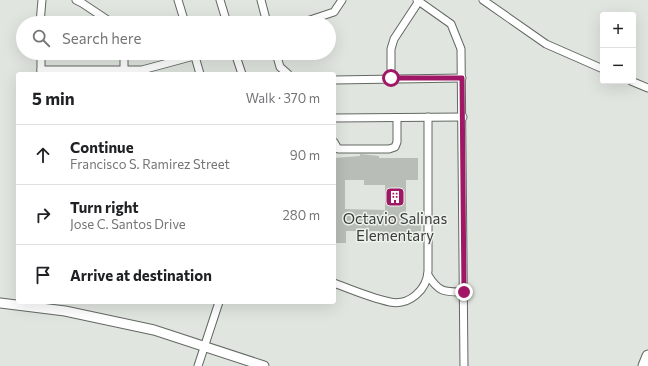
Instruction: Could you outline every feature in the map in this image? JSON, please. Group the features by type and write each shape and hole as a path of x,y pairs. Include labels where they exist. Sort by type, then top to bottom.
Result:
{"highway":[{"path":"644,366 648,356"}],"main road":[{"path":"0,303 65,311 154,330 264,366"}],"street":[{"path":"41,16 42,0"},
{"path":"76,0 102,16"},
{"path":"178,0 183,16"},
{"path":"220,0 225,16"},
{"path":"261,0 266,16"},
{"path":"322,16 334,12 342,0"},
{"path":"483,0 546,44 600,68"},
{"path":"391,78 391,49 394,39 418,1 451,24 462,49 464,366"},
{"path":"41,60 41,72 124,72 142,70 177,60"},
{"path":"124,60 124,72"},
{"path":"196,60 199,72"},
{"path":"237,60 241,72"},
{"path":"278,60 280,67 286,72"},
{"path":"336,80 462,78"},
{"path":"636,83 648,88"},
{"path":"336,118 463,117"},
{"path":"336,148 338,149 390,149 395,147 397,142 397,118"},
{"path":"336,284 390,302 408,299 421,291 428,275 428,118"},
{"path":"428,275 436,287 442,291 464,292"},
{"path":"198,366 218,304"}],"building":[{"name":"Octavio Salinas Elementary","path":"360,154 379,156 379,158 418,158 418,180 406,180 406,219 421,219 421,231 417,231 417,239 410,239 410,241 392,241 392,239 379,239 379,231 346,231 346,243 336,243 336,158 360,156","holes":["345,180 364,180 364,185 385,185 385,210 345,209"]}],"place":[{"name":"Octavio Salinas Elementary","path":"395,197"}],"route":[{"path":"391,78 462,78 464,292"}]}
